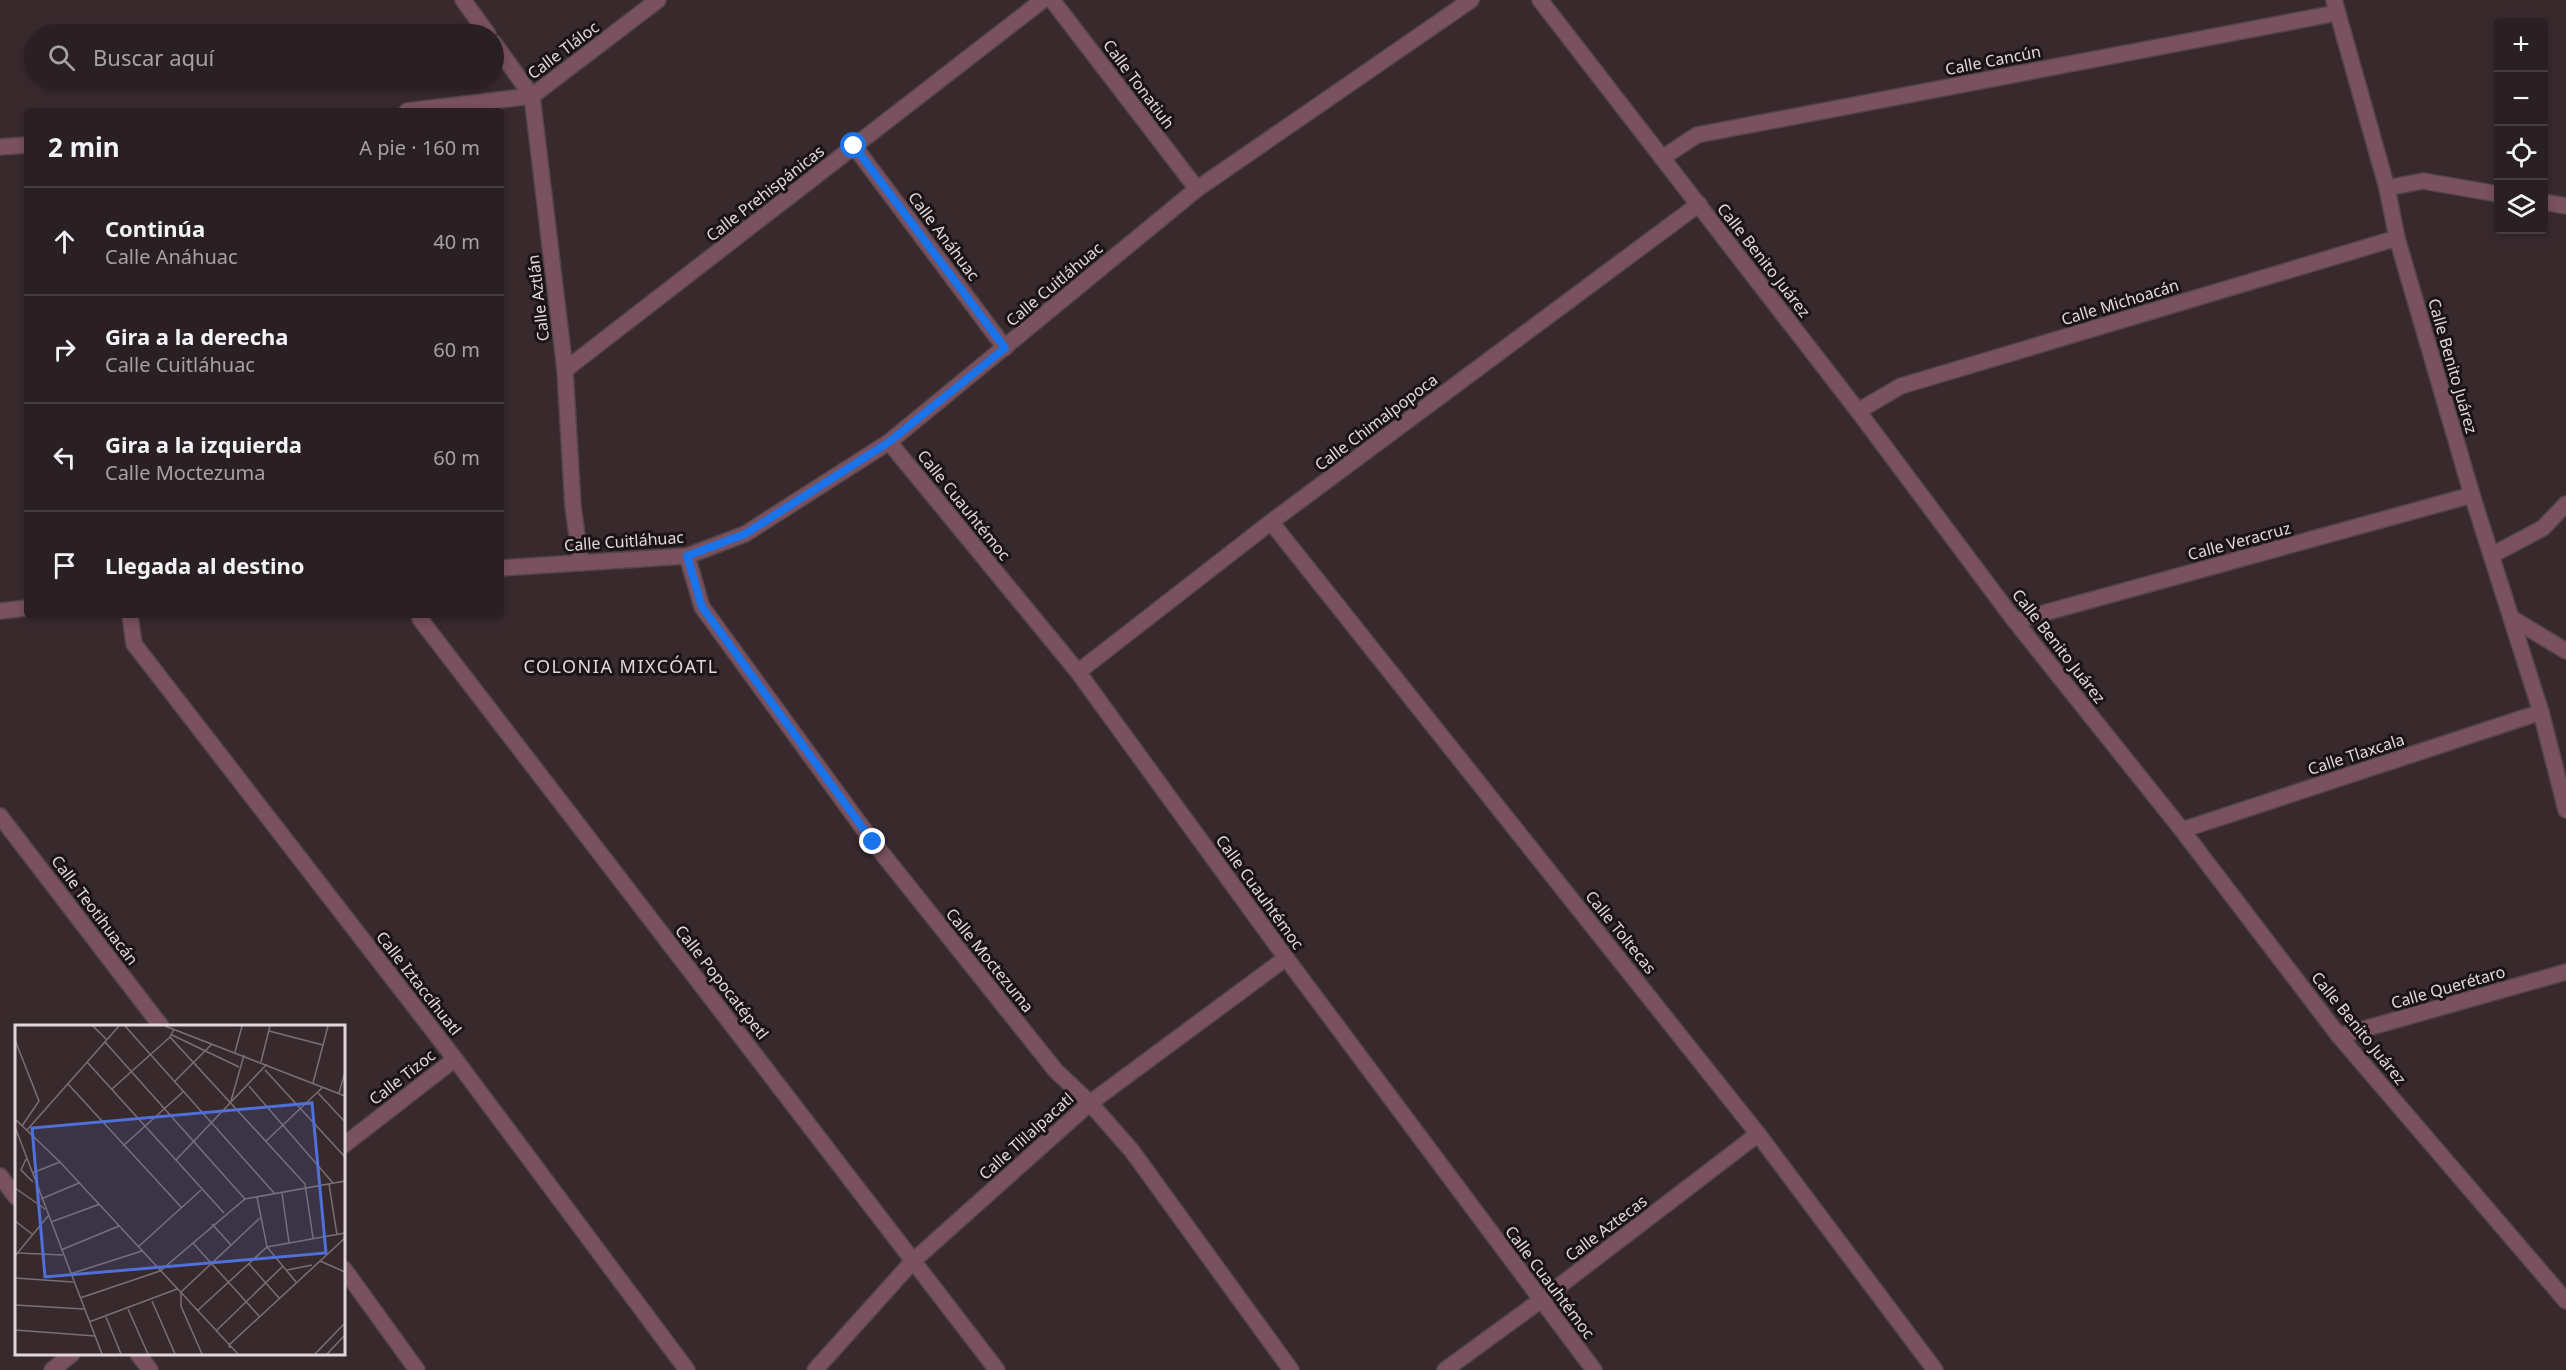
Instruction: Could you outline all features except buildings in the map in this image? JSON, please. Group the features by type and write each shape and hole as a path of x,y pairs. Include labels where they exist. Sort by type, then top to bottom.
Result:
{"street":[{"path":"463,0 481,24"},
{"name":"Calle Tláloc","path":"432,108 532,96 658,0"},
{"name":"Calle Prehispánicas","path":"565,370 1043,0"},
{"name":"Calle Tonatiuh","path":"1052,0 1197,189"},
{"name":"Calle Cuitláhuac","path":"504,568 687,556 745,534 889,442 1197,189 1471,0"},
{"name":"Calle Benito Juárez","path":"1540,0 1858,411 2015,621 2182,830 2339,1036 2566,1301"},
{"name":"Calle Benito Juárez","path":"2335,7 2386,188 2397,238 2472,495 2541,712 2566,810"},
{"name":"Calle Cancún","path":"1662,158 1697,135 2335,7"},
{"name":"Calle Aztlán","path":"504,57 532,96 565,370 573,507 581,562"},
{"path":"0,147 24,145"},
{"name":"Calle Anáhuac","path":"854,146 1005,348"},
{"path":"2386,188 2423,181 2494,193"},
{"path":"2548,203 2566,206"},
{"name":"Calle Chimalpopoca","path":"1078,672 1271,522 1699,204"},
{"name":"Calle Michoacán","path":"1858,411 1901,387 2397,238"},
{"name":"Calle Cuauhtémoc","path":"889,442 1078,672 1286,958 1594,1370"},
{"name":"Calle Veracruz","path":"2015,621 2472,495"},
{"path":"2492,555 2543,528 2566,504"},
{"name":"Calle Toltecas","path":"1271,522 1758,1134 1935,1370"},
{"name":"Calle Moctezuma","path":"687,556 702,607 873,842 1056,1071 1090,1103 1132,1151 1291,1370"},
{"path":"0,611 24,608"},
{"name":"Calle Iztaccíhuatl","path":"130,618 134,644 455,1059 687,1370"},
{"name":"Calle Popocatépetl","path":"420,618 997,1370"},
{"path":"2513,619 2566,651"},
{"name":"Calle Tlaxcala","path":"2182,830 2541,712"},
{"name":"Calle Teotihuacán","path":"0,816 159,1025"},
{"name":"Calle Tlilalpacatl","path":"815,1370 913,1261 1090,1103 1286,958"},
{"name":"Calle Querétaro","path":"2339,1036 2566,972"},
{"name":"Calle Tizoc","path":"345,1144 455,1059"},
{"name":"Calle Aztecas","path":"1445,1370 1541,1300 1758,1134"},
{"path":"0,1176 15,1196"},
{"path":"345,1270 417,1370"},
{"path":"52,1370 70,1355"},
{"path":"139,1355 150,1370"}],"district":[{"name":"COLONIA MIXCÓATL","path":"621,666"}],"route":[{"path":"854,146 1005,348 889,442 745,534 687,556 702,607 873,842"}]}
